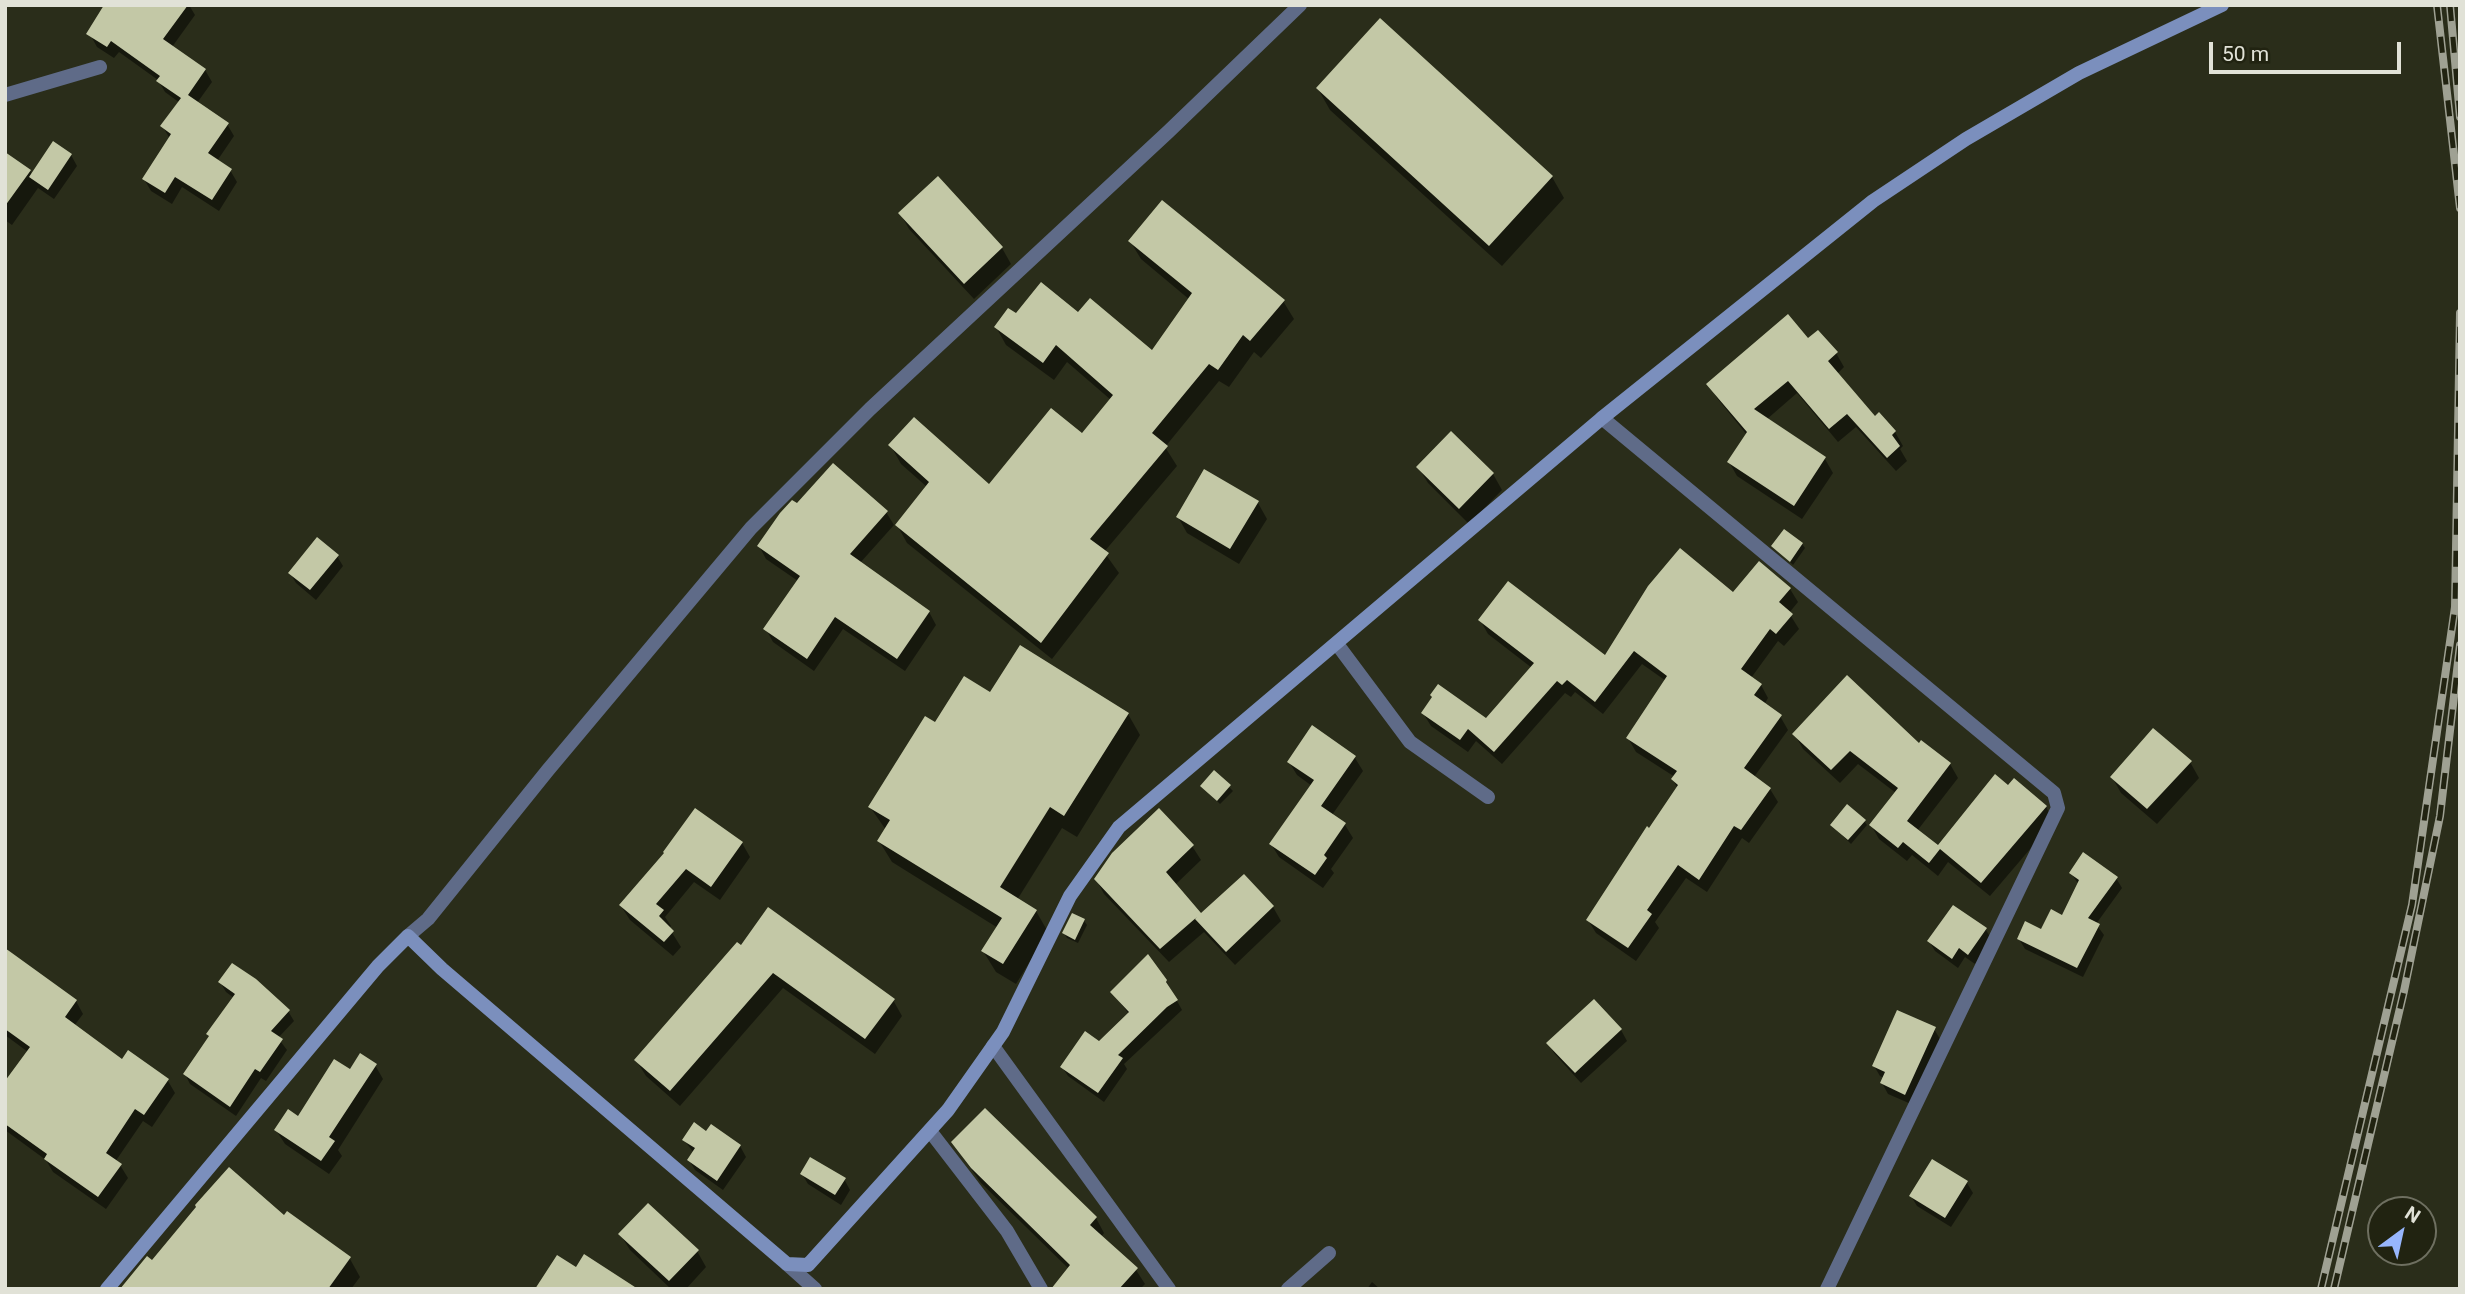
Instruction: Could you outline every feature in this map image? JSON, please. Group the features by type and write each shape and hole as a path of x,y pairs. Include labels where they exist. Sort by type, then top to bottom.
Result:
{"street":[{"path":"107,1289 378,966 428,919 548,770 751,528 870,409 1168,132 1300,5"},
{"path":"787,1264 808,1265 948,1110 1003,1032 1070,896 1119,827 1602,418 1873,201 1966,139 2079,73 2222,5"},
{"path":"5,95 100,67"},
{"path":"1602,418 2054,793 2058,808 1828,1289"},
{"path":"1337,644 1410,742 1488,797"},
{"path":"408,936 442,969 815,1289"},
{"path":"993,1046 1168,1289"},
{"path":"930,1131 1007,1231 1041,1289"},
{"path":"1288,1289 1329,1253"}],"building":[{"path":"104,5 188,5 163,39 206,69 188,95 229,123 208,153 232,169 212,200 175,177 165,193 142,179 171,134 160,126 181,98 156,81 160,76 111,41 107,47 86,34"},
{"path":"1380,18 1553,176 1489,246 1316,88"},
{"path":"53,141 72,154 48,190 29,177"},
{"path":"5,152 31,170 5,206"},
{"path":"938,176 1003,247 964,284 898,213"},
{"path":"1162,200 1285,300 1250,341 1243,335 1218,370 1209,364 1152,433 1168,446 1090,539 1109,553 1041,643 895,525 929,482 888,445 914,417 989,484 1051,408 1082,433 1113,395 1056,345 1043,363 994,327 1008,308 1016,313 1041,282 1078,312 1090,298 1152,350 1192,293 1128,241"},
{"path":"1788,314 1808,338 1818,330 1838,352 1828,361 1875,416 1879,412 1896,431 1892,435 1900,446 1887,458 1847,414 1829,429 1788,381 1754,409 1826,457 1794,506 1727,462 1747,432 1706,384"},
{"path":"1451,431 1494,473 1459,509 1416,467"},
{"path":"833,463 888,511 850,554 930,611 897,659 835,617 807,659 763,629 800,576 757,546 780,513 792,500 797,503"},
{"path":"1204,469 1259,501 1230,549 1176,517"},
{"path":"1784,529 1803,543 1790,562 1771,546"},
{"path":"317,537 339,555 310,590 288,573"},
{"path":"1680,548 1733,592 1759,561 1791,588 1779,602 1793,614 1776,634 1770,629 1741,669 1762,684 1754,695 1782,715 1744,768 1771,788 1741,830 1734,826 1699,880 1678,865 1647,910 1652,914 1628,948 1586,920 1647,826 1649,828 1678,785 1671,779 1677,771 1626,738 1667,676 1634,651 1595,702 1567,680 1562,685 1557,681 1494,752 1468,729 1460,740 1421,713 1438,684 1486,718 1534,663 1478,620 1508,581 1605,655 1648,586"},
{"path":"1020,645 1129,713 1064,816 1050,807 1000,887 1037,910 1003,964 981,951 1002,918 877,841 890,820 868,807 925,716 935,722 964,676 990,692"},
{"path":"1847,675 1919,743 1921,740 1951,763 1907,821 1938,845 1995,774 2008,785 2014,778 2047,806 1981,883 1940,849 1929,863 1903,842 1898,848 1869,825 1898,788 1850,751 1831,770 1792,734"},
{"path":"1312,725 1356,756 1321,806 1346,823 1324,855 1327,858 1315,875 1269,844 1314,780 1287,762"},
{"path":"2153,728 2192,761 2147,809 2110,777"},
{"path":"1214,770 1231,785 1217,801 1200,786"},
{"path":"1847,804 1866,820 1848,840 1830,825"},
{"path":"695,808 743,842 711,887 686,869 656,904 664,910 659,916 674,931 664,942 619,905 664,853"},
{"path":"1159,808 1194,845 1166,872 1201,913 1244,874 1274,906 1226,952 1195,919 1197,917 1160,949 1094,879 1112,853"},
{"path":"2083,852 2118,877 2088,918 2100,924 2077,968 2017,939 2025,921 2041,929 2051,909 2062,915 2079,880 2069,873"},
{"path":"1953,905 1987,928 1968,955 1959,948 1952,959 1927,941"},
{"path":"768,907 895,999 865,1039 773,973 670,1091 634,1060 737,942 741,945"},
{"path":"1072,913 1085,919 1075,940 1062,933"},
{"path":"5,948 77,1000 65,1017 122,1059 128,1050 169,1079 144,1115 135,1109 106,1153 122,1164 98,1197 44,1159 47,1154 5,1124 5,1081 30,1047 5,1029"},
{"path":"1148,954 1178,1000 1167,1007 1118,1055 1123,1058 1098,1093 1060,1067 1085,1031 1099,1041 1129,1012 1110,992"},
{"path":"232,963 256,979 290,1010 271,1031 283,1039 260,1072 255,1069 230,1107 183,1074 209,1036 206,1034 235,994 218,982"},
{"path":"1594,999 1622,1029 1575,1073 1546,1043"},
{"path":"1897,1010 1936,1027 1905,1095 1880,1083 1885,1072 1872,1066"},
{"path":"360,1053 377,1064 329,1137 335,1141 321,1161 274,1130 288,1109 298,1116 334,1059 350,1069"},
{"path":"985,1108 1097,1217 1090,1225 1138,1268 1119,1289 1051,1289 1070,1265 971,1168 951,1142"},
{"path":"694,1122 706,1131 711,1124 741,1145 717,1181 687,1160 695,1148 682,1140"},
{"path":"810,1157 846,1178 835,1195 800,1174"},
{"path":"1932,1159 1968,1181 1945,1218 1909,1196"},
{"path":"229,1167 284,1215 287,1211 351,1257 328,1289 120,1289 147,1256 152,1260"},
{"path":"648,1203 699,1250 669,1281 618,1234"},
{"path":"584,1254 638,1289 535,1289 557,1255 576,1267"}],"railway":[{"path":"2437,5 2460,208"},
{"path":"2450,5 2460,117"},
{"path":"2321,1289 2412,905 2455,607 2460,313"},
{"path":"2334,1289 2404,991 2440,816 2460,645"}]}
